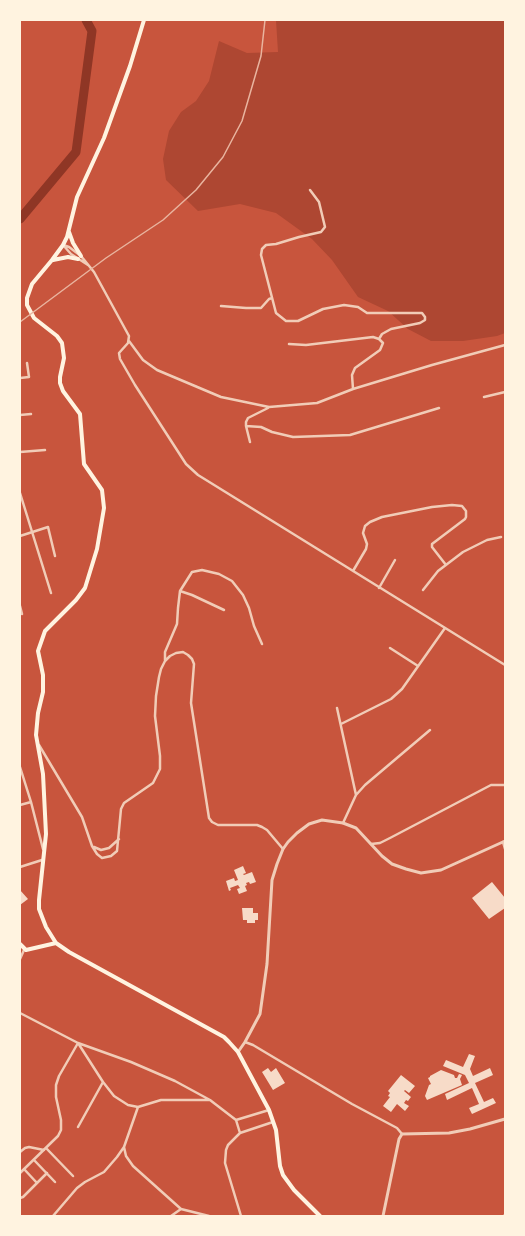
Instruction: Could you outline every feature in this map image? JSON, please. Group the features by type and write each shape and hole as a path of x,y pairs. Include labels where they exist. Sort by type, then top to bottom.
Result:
{"main road":[{"path":"144,20 130,66 104,138 77,197 69,231 63,245 32,284 27,298 27,305 34,318 57,336 62,343 64,358 60,384 63,391 80,414 84,464 102,490 104,508 97,549 84,588 76,600 45,631 38,651 44,692 38,713 36,735 43,774 46,834 42,860 39,909 46,927 56,943 85,961 224,1037 238,1052 274,1122 280,1166 283,1175 299,1195 320,1216"},
{"path":"52,260 68,257 80,258 69,231"},
{"path":"20,944 24,950 56,943"}],"street":[{"path":"310,190 318,202 325,227 320,232 266,246 262,249 262,255 276,313 286,321 298,321 323,309 344,305 358,307 367,313 422,313 425,317 425,320 420,323 391,329 382,334 380,339"},
{"path":"63,245 69,252 89,265 128,333 129,341 143,360 157,370 221,397 269,407 317,403 353,389 505,344"},
{"path":"221,306 227,308 262,308 269,299 272,298"},
{"path":"289,344 306,345 373,337 380,339 383,343 380,350 355,368 352,375 353,389"},
{"path":"129,341 120,351 120,359 135,386 186,464 198,475 505,665"},
{"path":"20,378 29,377 27,362"},
{"path":"484,398 505,392"},
{"path":"250,442 246,426 248,418 269,407"},
{"path":"246,426 261,427 272,432 292,437 350,435 439,408"},
{"path":"20,415 31,414"},
{"path":"20,452 45,450"},
{"path":"20,494 51,593"},
{"path":"353,571 366,549 367,544 363,533 366,526 370,522 432,507 452,505 462,506 466,511 465,519 432,544 432,547 446,565"},
{"path":"20,536 48,527 55,556"},
{"path":"423,590 435,574 463,552 480,543 501,537"},
{"path":"379,588 395,560"},
{"path":"37,741 82,817 92,846 100,857 111,856 117,851 124,803 153,783 160,769 160,756 155,716 158,683 161,669 165,661 165,652 177,624 180,591 192,572 202,570 219,574 232,582 243,595 262,644"},
{"path":"180,591 224,610"},
{"path":"20,606 22,614"},
{"path":"341,724 391,699 402,689 445,628"},
{"path":"390,648 418,666"},
{"path":"165,661 176,653 182,652 188,655 194,664 190,703 210,818 212,822 218,825 262,827 267,830 283,849"},
{"path":"337,708 356,795"},
{"path":"343,822 356,795 365,785 430,730"},
{"path":"20,767 44,851"},
{"path":"371,844 380,843 491,785 505,785"},
{"path":"20,805 31,802"},
{"path":"238,1052 260,1014 267,964 272,880 283,849 297,833 309,824 322,820 343,822 356,828 382,856 392,864 421,873 441,870 504,842 505,849"},
{"path":"92,846 101,850 109,848 119,839"},
{"path":"20,867 42,860"},
{"path":"20,959 24,950"},
{"path":"20,1013 78,1044 131,1062 175,1081 210,1100 236,1120 240,1133"},
{"path":"245,1042 253,1045 352,1104 397,1128 402,1134"},
{"path":"78,1044 102,1082 114,1096 128,1106 138,1108 161,1100 210,1100"},
{"path":"20,1173 58,1136 61,1130 61,1120 56,1097 56,1084 59,1076 78,1044"},
{"path":"78,1127 102,1082"},
{"path":"53,1216 77,1188 104,1172 117,1157 124,1146 138,1108"},
{"path":"236,1120 269,1110"},
{"path":"402,1134 449,1133 470,1129 505,1119"},
{"path":"241,1216 224,1156 228,1145 240,1133 274,1122"},
{"path":"383,1216 399,1139 402,1134"},
{"path":"124,1146 126,1156 133,1166 180,1209 209,1216"},
{"path":"20,1152 29,1147 45,1149 73,1176"},
{"path":"34,1160 55,1182"},
{"path":"24,1169 37,1183"},
{"path":"20,1198 23,1197 47,1173"},
{"path":"170,1216 180,1209"}],"shaded area":[{"path":"276,20 505,20 505,333 497,336 463,341 431,341 408,329 388,311 358,297 332,260 312,239 276,213 240,204 198,211 166,180 163,159 169,131 181,112 196,101 209,81 219,41 247,53 278,52"}],"building":[{"path":"243,866 246,873 243,874 252,872 256,882 250,884 249,882 246,883 247,885 245,886 247,891 239,894 237,889 240,888 238,885 230,888 231,890 229,891 226,881 234,878 235,881 238,880 234,870"},
{"path":"492,882 505,898 505,908 489,919 472,898"},
{"path":"20,890 28,899 20,905"},
{"path":"242,908 253,908 253,913 258,913 258,920 255,920 255,923 247,923 247,920 243,920"},
{"path":"469,1054 475,1056 470,1069 473,1076 490,1068 493,1075 475,1083 484,1102 493,1098 496,1103 472,1114 469,1108 479,1104 472,1088 447,1100 445,1094 469,1083 465,1075 443,1066 446,1060 463,1067"},
{"path":"268,1068 271,1072 276,1068 285,1083 273,1090 262,1072"},
{"path":"441,1070 454,1075 455,1078 457,1078 459,1074 462,1075 460,1079 462,1085 427,1100 425,1096 429,1085 431,1084 428,1078"},
{"path":"401,1075 415,1086 409,1093 405,1090 404,1091 411,1097 404,1103 409,1106 405,1111 397,1104 391,1112 383,1106 390,1097 388,1096 390,1093 388,1091"}],"waterway":[{"path":"20,219 76,152 92,31 86,20"}],"railway":[{"path":"20,322 106,258 163,220 196,190 223,157 242,121 261,56 265,20"}]}
